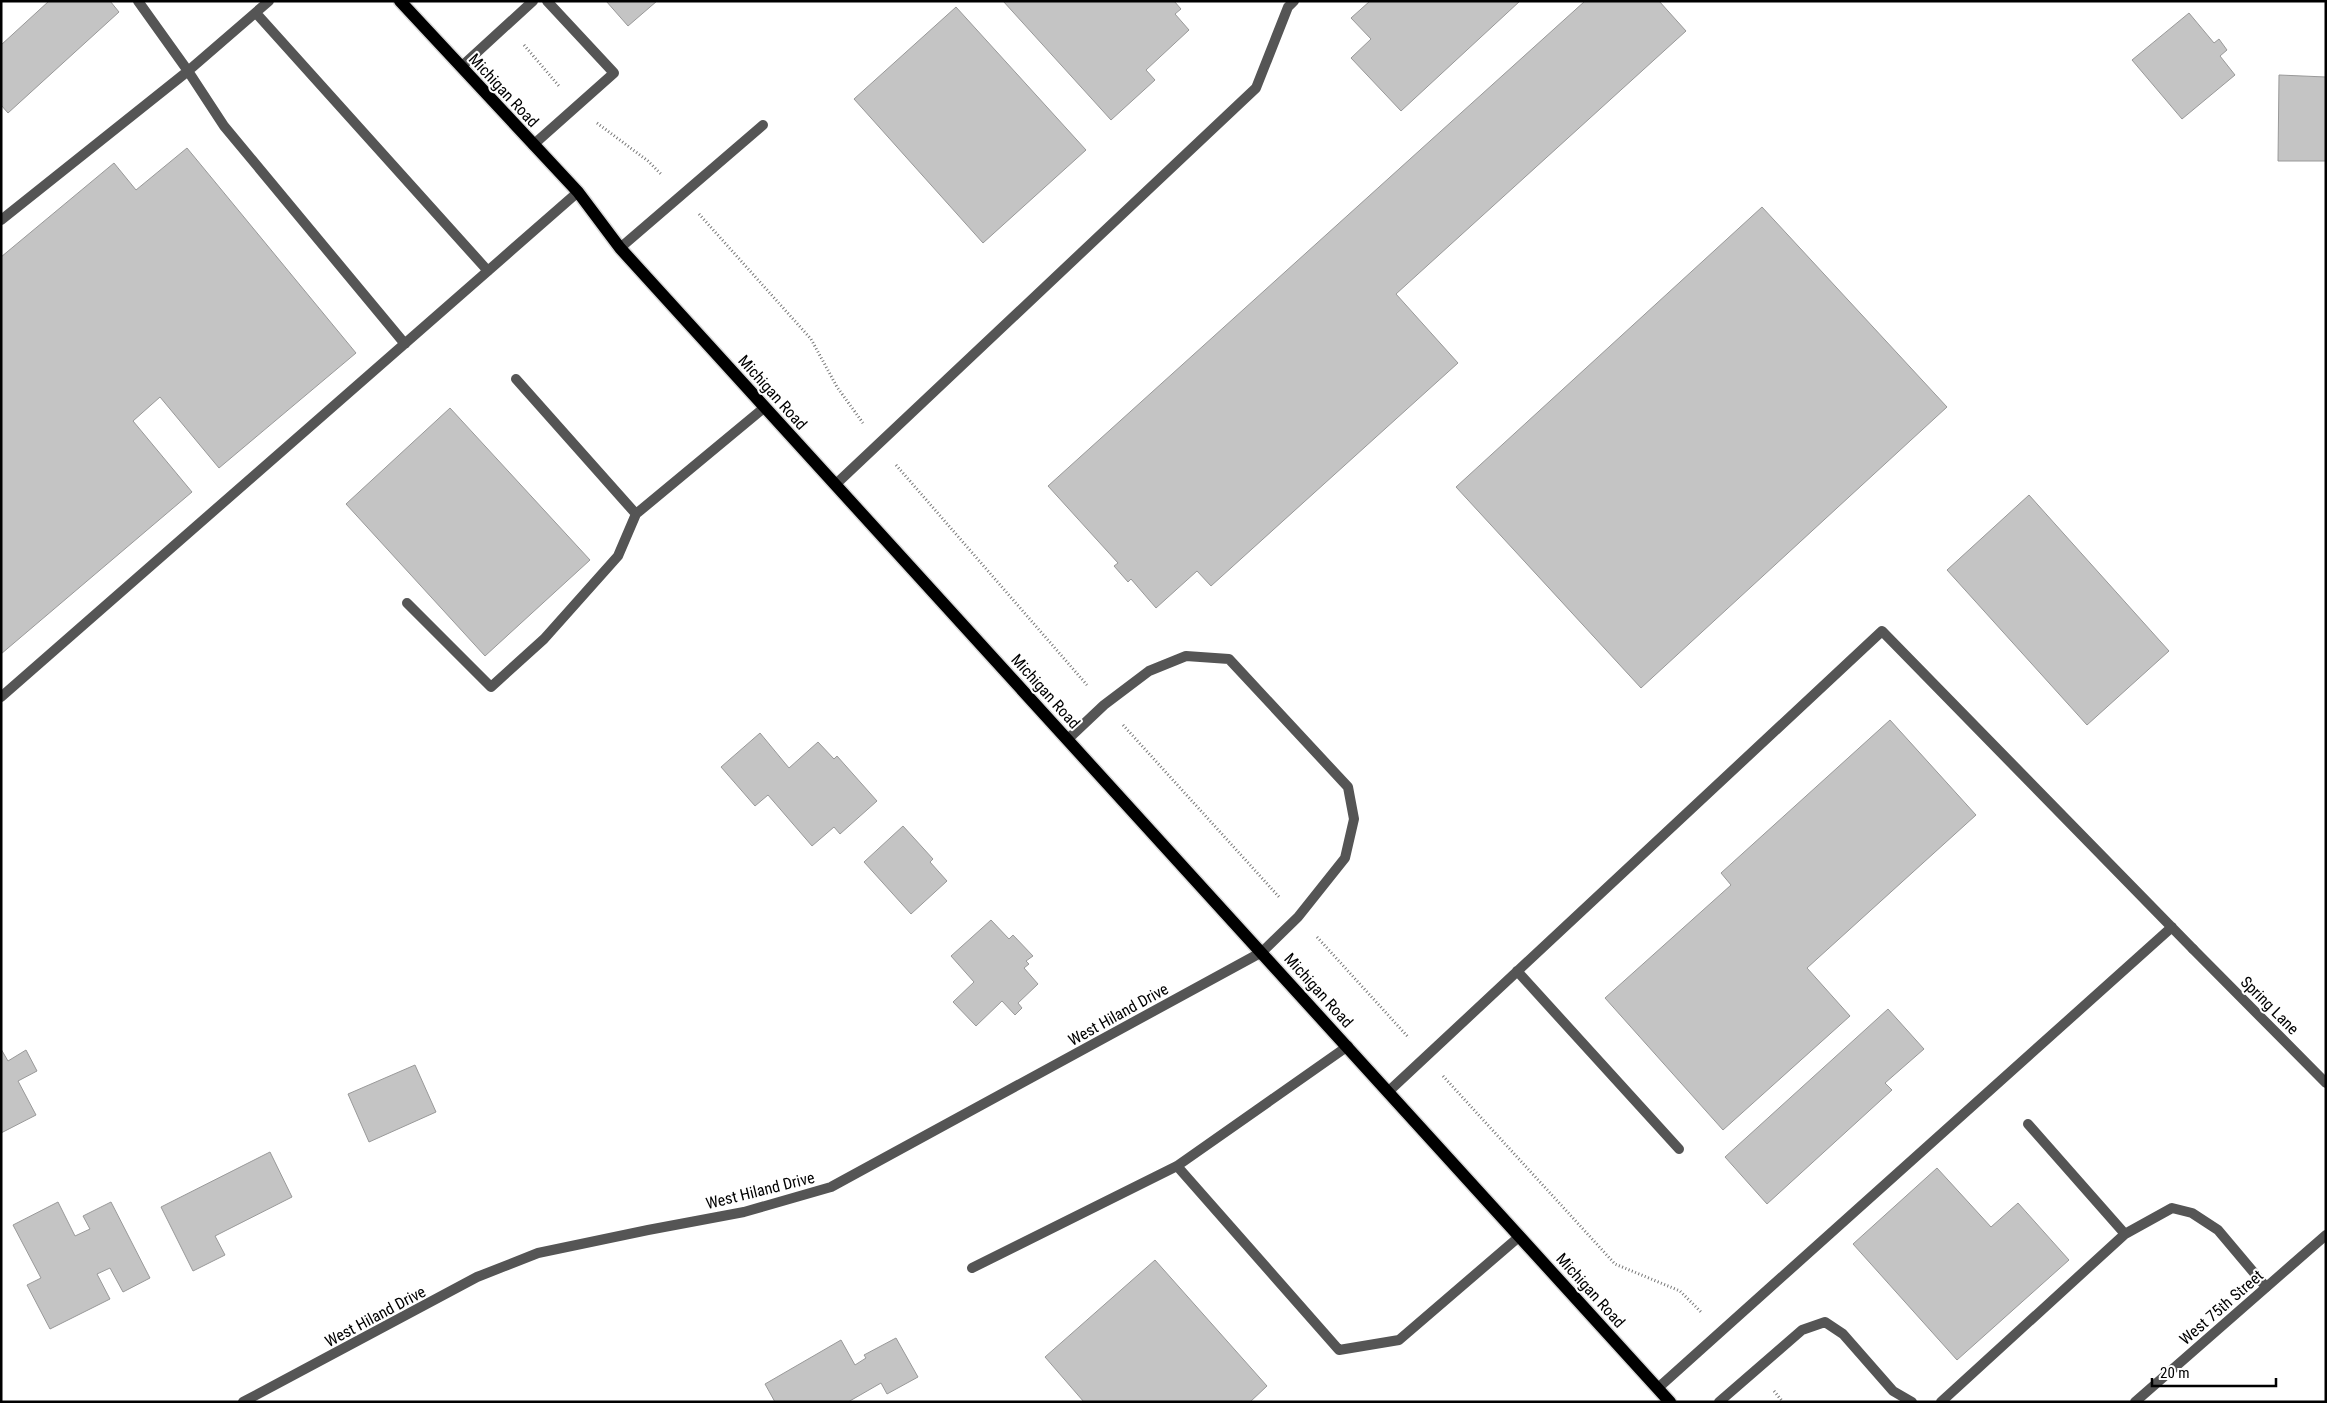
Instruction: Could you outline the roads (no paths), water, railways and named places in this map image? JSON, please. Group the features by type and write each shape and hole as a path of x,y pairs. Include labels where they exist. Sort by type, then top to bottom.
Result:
{"main road":[{"name":"Michigan Road","path":"400,1 578,192 620,248 1670,1402"}],"street":[{"path":"138,1 188,71 224,126 405,344"},
{"path":"1,220 188,71 269,1"},
{"path":"461,67 533,1"},
{"path":"533,145 614,73 547,1"},
{"path":"836,484 1256,88 1288,3"},
{"path":"256,13 488,271"},
{"path":"620,248 763,125"},
{"path":"1,697 578,192"},
{"path":"516,379 636,514"},
{"path":"407,603 491,687 544,639 618,556 636,514 765,407"},
{"name":"Spring Lane","path":"1516,971 1882,630 2326,1083"},
{"name":"West Hiland Drive","path":"243,1402 477,1277 538,1253 744,1212 831,1187 1262,952 1298,917 1346,858 1354,820 1348,787 1230,659 1186,656 1149,671 1104,705 1068,739"},
{"path":"1658,1388 2172,927"},
{"path":"1389,1091 1516,971 1679,1149"},
{"path":"972,1268 1177,1166 1348,1046"},
{"path":"2028,1124 2125,1234"},
{"path":"1177,1166 1339,1350 1400,1340 1520,1236"},
{"path":"1941,1402 2125,1234 2172,1208 2192,1213 2218,1230 2266,1287"},
{"name":"West 75th Street","path":"2135,1402 2326,1235"},
{"path":"1719,1402 1802,1330 1825,1322 1843,1334 1893,1390 1912,1402"}]}
